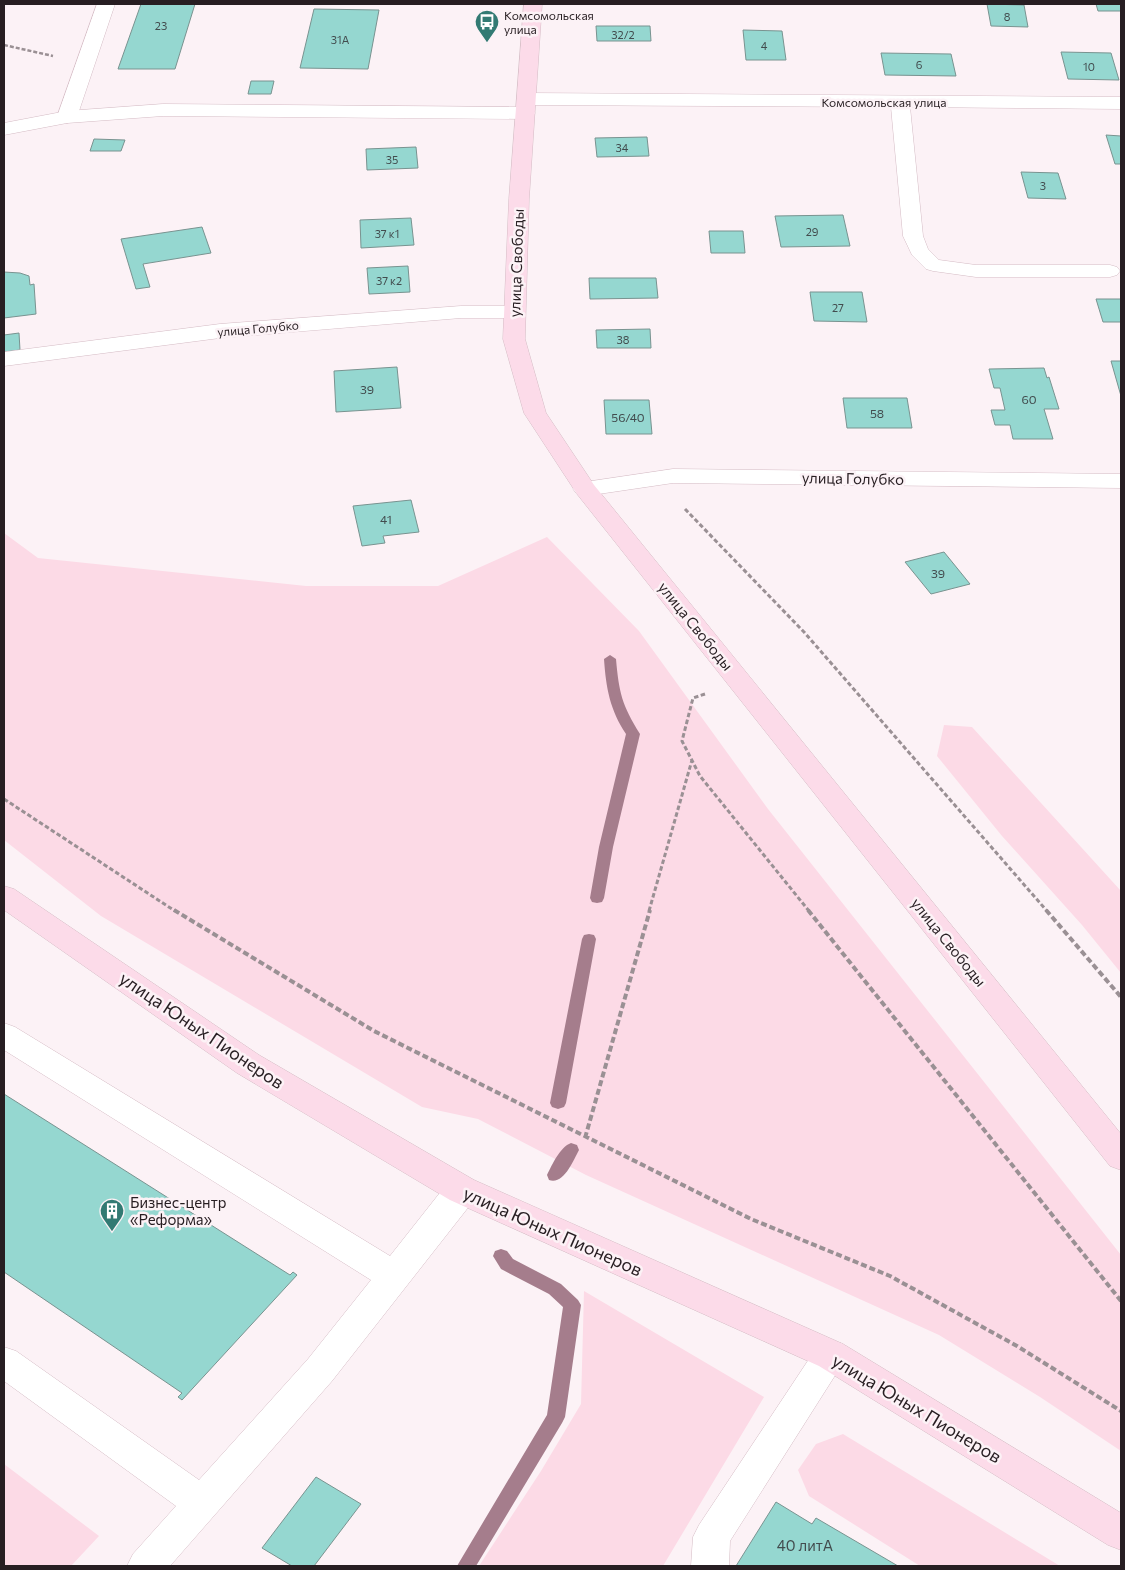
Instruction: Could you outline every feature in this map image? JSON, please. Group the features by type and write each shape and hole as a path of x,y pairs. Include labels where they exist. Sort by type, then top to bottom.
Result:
{"main road":[{"name":"улица Свободы","path":"533,4 519,199 514,338 535,413 586,489 1121,1157"},
{"name":"улица Юных Пионеров","path":"4,896 248,1064 462,1190 832,1355 1121,1533"}],"street":[{"path":"67,117 106,4"},
{"path":"900,102 913,236 919,251 933,265 976,271 1110,271"},
{"name":"Комсомольская улица","path":"4,129 67,117 163,110 900,102 1121,103"},
{"name":"улица Голубко","path":"4,359 220,331 461,312 514,312"},
{"name":"улица Голубко","path":"586,489 673,476 1121,481"},
{"path":"4,1035 395,1277"},
{"path":"146,1566 320,1370 462,1190"},
{"path":"710,1566 712,1537 832,1355"},
{"path":"4,1362 202,1503"}],"path":[{"path":"4,45 86,62"},
{"path":"656,479 804,632 1121,997"},
{"path":"741,682 693,698 682,741 706,783 1121,1301"},
{"path":"584,1138 692,759"},
{"path":"4,799 178,913 374,1031 584,1138 751,1219 890,1276 1018,1346 1121,1411"}],"shaded area":[{"path":"4,533 38,558 306,586 438,586 547,537 639,631 768,809 1121,1255 1121,1451 1040,1397 939,1335 586,1175 478,1119 422,1107 101,916 4,840"},
{"path":"944,725 972,727 1121,891 1121,973 1082,925 1002,836 937,756"},
{"path":"584,1291 764,1397 663,1566 479,1566 541,1471 581,1404"},
{"path":"843,1434 1060,1566 920,1566 809,1496 798,1470 816,1444"},
{"path":"4,1464 99,1536 71,1566 4,1566"}],"building":[{"path":"141,4 195,4 175,69 118,69"},
{"path":"987,4 1024,5 1028,27 991,26"},
{"path":"1096,4 1121,4 1121,11 1098,11"},
{"path":"314,9 379,10 368,69 300,68"},
{"path":"596,26 650,26 651,41 597,41"},
{"path":"743,30 782,31 786,60 746,60"},
{"path":"1061,52 1111,53 1119,80 1068,79"},
{"path":"881,53 951,54 956,76 885,75"},
{"path":"251,81 274,81 271,94 248,94"},
{"path":"1106,135 1121,136 1121,164 1115,164"},
{"path":"647,137 649,156 597,157 595,138"},
{"path":"94,139 125,140 121,151 90,151"},
{"path":"416,147 418,168 367,170 366,149"},
{"path":"1021,172 1058,173 1066,199 1028,198"},
{"path":"843,215 850,246 781,247 775,216"},
{"path":"411,218 414,245 361,248 360,220"},
{"path":"202,227 211,253 143,264 150,287 136,289 121,239"},
{"path":"709,231 743,231 745,253 711,253"},
{"path":"408,266 410,292 369,294 367,268"},
{"path":"4,272 20,273 29,276 30,285 34,284 36,314 4,318"},
{"path":"589,278 656,278 658,298 590,299"},
{"path":"810,292 862,292 867,322 814,321"},
{"path":"1096,299 1121,299 1121,322 1103,322"},
{"path":"650,329 651,348 597,348 596,330"},
{"path":"19,333 20,350 4,352 4,335"},
{"path":"1111,361 1121,361 1121,396"},
{"path":"397,367 401,408 336,412 334,371"},
{"path":"1044,368 1047,378 1049,377 1059,409 1044,409 1053,439 1013,439 1010,425 995,425 991,410 1005,410 1000,388 994,388 989,369"},
{"path":"843,398 907,398 912,428 847,428"},
{"path":"604,400 649,400 652,434 606,434"},
{"path":"411,500 419,532 383,536 385,543 362,546 353,506"},
{"path":"944,552 970,584 931,594 905,562"},
{"name":"Бизнес-центр «Реформа»","path":"4,1094 290,1275 293,1272 297,1275 182,1400 178,1397 182,1393 4,1272"},
{"path":"316,1477 361,1504 314,1566 292,1566 262,1548"},
{"path":"776,1502 812,1524 816,1518 898,1566 736,1566"}],"waterway":[{"path":"597,898 606,847 633,734 617,707 610,659"},
{"path":"558,1103 589,939"},
{"path":"555,1175 571,1150"},
{"path":"466,1566 556,1417 572,1305 555,1289 507,1264 501,1256"}],"place":[{"name":"Комсомольская улица","path":"487,43"},
{"name":"Бизнес-центр «Реформа»","path":"112,1232"}]}
